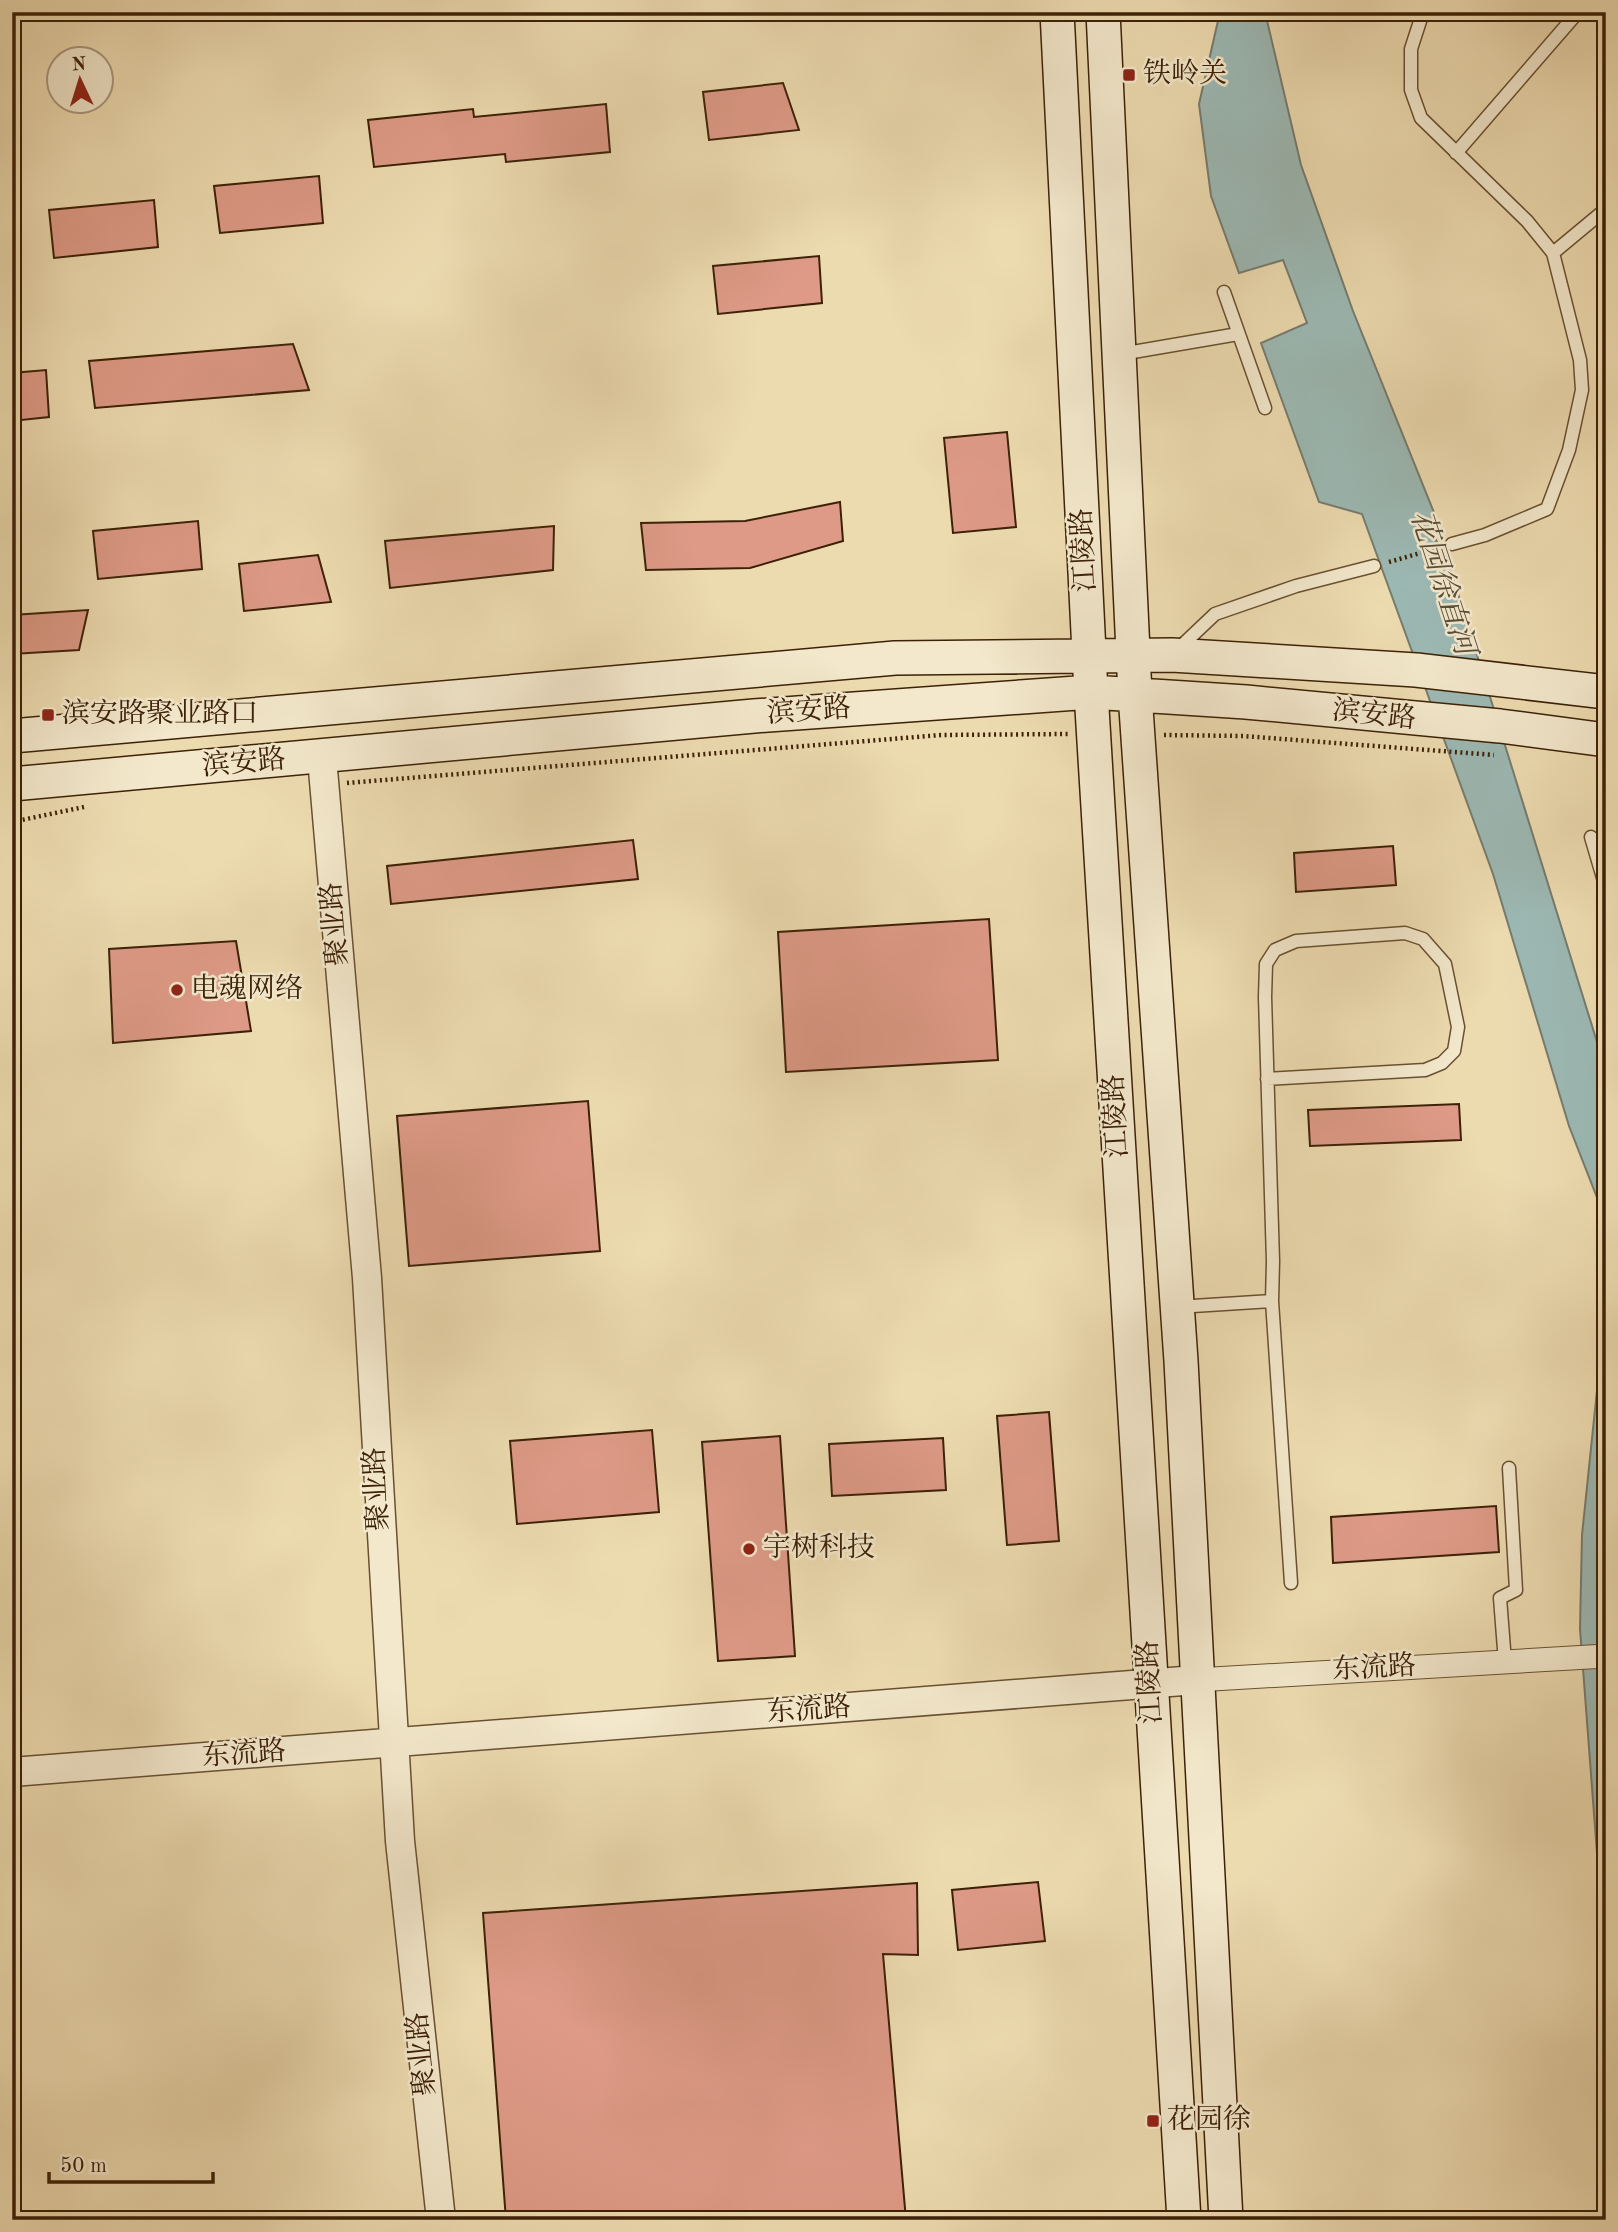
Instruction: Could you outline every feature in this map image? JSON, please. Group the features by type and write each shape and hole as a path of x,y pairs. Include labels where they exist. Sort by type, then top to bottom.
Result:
{"main road":[{"name":"江陵路","path":"1057,12 1091,692 1184,2220"},
{"name":"江陵路","path":"1104,12 1135,694 1177,1307 1226,2220"},
{"name":"滨安路","path":"12,736 895,658 1172,655 1416,670 1606,692"},
{"name":"滨安路","path":"12,784 323,771 754,716 1091,692 1246,702 1435,736 1502,741 1606,740"}],"street":[{"name":"聚业路","path":"323,771 367,1278 400,1841 441,2220"},
{"name":"东流路","path":"12,1772 1196,1680 1606,1656"}],"lane":[{"path":"1423,12 1412,49 1410,90 1421,118 1527,221 1553,253 1580,360 1582,390 1569,450 1548,509 1485,535 1452,544"},
{"path":"1456,153 1577,12"},
{"path":"1553,253 1606,209"},
{"path":"1224,292 1265,408"},
{"path":"1120,355 1238,334"},
{"path":"1172,655 1215,614 1296,586 1374,566"},
{"path":"1591,837 1606,888"},
{"path":"1268,1079 1425,1070 1441,1063 1454,1051 1458,1027 1446,964 1423,939 1405,933 1296,941 1275,950 1266,964 1268,1079 1272,1301 1291,1583"},
{"path":"1177,1307 1272,1301"},
{"path":"1505,1662 1500,1598 1516,1590 1517,1563 1509,1468"}],"path":[{"path":"1374,566 1452,544"},
{"path":"323,771 941,735 1094,734"},
{"path":"1138,734 1435,736 1502,741"},
{"path":"12,822 92,807"}],"water":[{"name":"花园徐直河","path":"1220,12 1265,12 1301,165 1353,311 1437,520 1432,532 1451,571 1606,1071 1606,1972 1580,1629 1582,1535 1605,1313 1603,1213 1569,1126 1493,874 1362,514 1319,502 1261,343 1307,323 1283,260 1239,273 1211,196 1199,104"}],"building":[{"path":"783,83 799,130 709,140 703,92"},
{"path":"606,104 610,152 506,162 505,154 374,167 368,120 473,109 474,117"},
{"path":"319,176 323,223 220,233 214,186"},
{"path":"154,200 158,247 54,258 49,210"},
{"path":"819,256 822,303 718,314 713,266"},
{"path":"293,344 309,390 95,408 89,361"},
{"path":"46,370 49,417 12,421 12,373"},
{"path":"1007,432 1016,527 953,533 944,438"},
{"path":"840,502 843,541 750,568 646,570 641,523 745,521"},
{"path":"198,521 202,569 98,579 93,531"},
{"path":"554,526 553,570 390,588 385,541"},
{"path":"318,555 331,602 244,611 239,564"},
{"path":"88,610 79,650 12,654 12,615"},
{"path":"633,840 638,879 391,904 387,866"},
{"path":"1393,846 1396,885 1296,892 1294,853"},
{"path":"989,919 998,1060 786,1072 778,932"},
{"name":"电魂网络","path":"236,941 251,1031 113,1043 109,949"},
{"path":"588,1101 600,1251 409,1266 397,1116"},
{"path":"1459,1104 1461,1140 1310,1146 1308,1110"},
{"path":"1049,1412 1059,1541 1007,1545 997,1416"},
{"path":"652,1430 659,1512 517,1524 510,1441"},
{"name":"宇树科技","path":"780,1436 795,1656 718,1661 702,1442"},
{"path":"943,1438 946,1490 832,1496 829,1444"},
{"path":"1496,1506 1499,1552 1333,1563 1331,1517"},
{"path":"1038,1882 1045,1941 958,1950 952,1890"},
{"path":"917,1883 918,1955 883,1954 906,2220 506,2220 483,1913"}],"place":[{"name":"铁岭关","path":"1129,75"},
{"name":"滨安路聚业路口","path":"48,715"},
{"name":"电魂网络","path":"177,990"},
{"name":"宇树科技","path":"749,1549"},
{"name":"花园徐","path":"1153,2121"}]}
